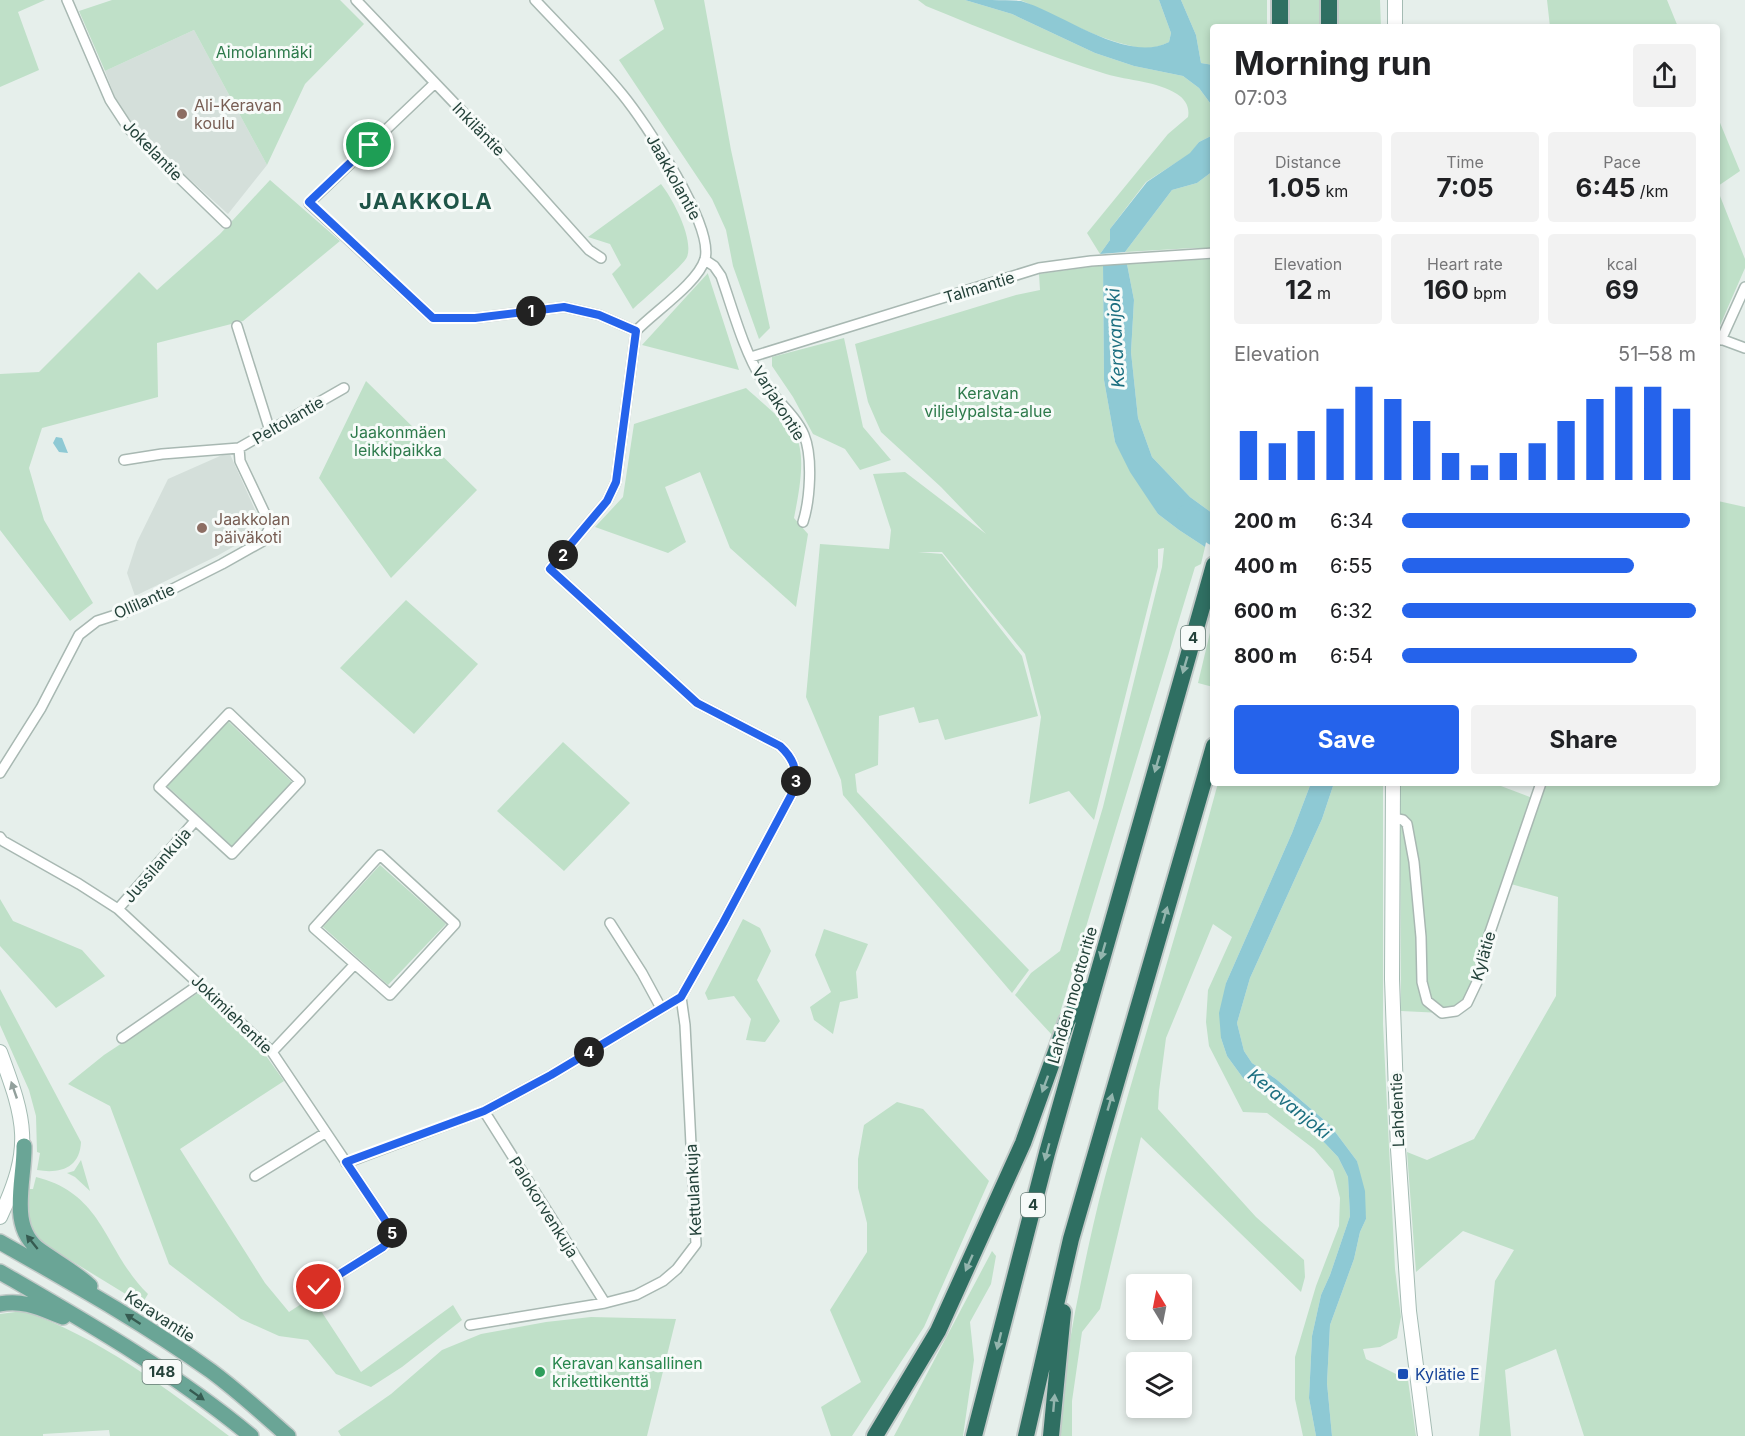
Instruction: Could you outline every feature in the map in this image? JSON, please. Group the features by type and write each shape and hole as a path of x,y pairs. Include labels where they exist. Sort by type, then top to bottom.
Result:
{"highway":[{"path":"1280,0 1280,24"},
{"path":"1329,0 1329,24"},
{"name":"Lahden moottoritie","path":"974,1436 1096,975 1210,577"},
{"path":"1026,1436 1071,1239 1210,760"},
{"path":"875,1436 938,1331 1023,1143 1067,1021 1096,975"},
{"path":"1051,1436 1071,1239"}],"main road":[{"path":"1395,0 1395,24"},
{"name":"Lahdentie","path":"1393,786 1392,979 1398,1149 1409,1311 1425,1436"},
{"path":"0,1052 20,1111 24,1146 20,1209 23,1229 38,1250 76,1273 110,1304"},
{"path":"0,1217 17,1174 24,1146"},
{"name":"Keravantie","path":"0,1242 110,1304 211,1371 288,1436"},
{"name":"148","path":"0,1272 189,1389 251,1436"},
{"path":"0,1304 13,1301 26,1303 95,1330"}],"street":[{"name":"Jokelantie","path":"68,0 110,100 129,129 226,223"},
{"name":"Inkiläntie","path":"356,0 501,152 589,250 601,258"},
{"name":"Jaakkolantie","path":"535,0 622,94 646,128 699,219 706,244 705,260"},
{"path":"435,83 309,202 433,318 463,319 564,307 599,315 636,331"},
{"name":"Talmantie","path":"751,357 1039,268 1091,261 1210,253"},
{"path":"346,1162 484,1111 551,1075 681,997 795,788 797,775 788,753 780,746 697,703 550,569 607,501 616,482 636,331 649,316 680,292 705,260"},
{"name":"Varjakontie","path":"705,260 714,266 721,276 762,380 804,435 809,459 807,508 803,522"},
{"path":"1720,337 1745,287"},
{"path":"237,326 270,431"},
{"path":"1720,339 1745,348"},
{"name":"Peltolantie","path":"123,460 162,454 239,448 344,388"},
{"name":"Ollilantie","path":"0,773 41,708 79,635 97,621 140,605 263,541 269,529 267,518 240,461 239,448"},
{"path":"229,713 300,781 232,854 195,821 159,787 229,713"},
{"name":"Kylätie","path":"1393,819 1404,820 1407,824 1414,862 1421,937 1422,982 1426,1001 1442,1012 1456,1011 1467,1003 1477,982 1489,935 1539,786"},
{"name":"Jussilankuja","path":"118,909 195,821"},
{"name":"Jokimiehentie","path":"0,837 3,841 118,909 272,1052 391,1229 393,1237 383,1247 319,1287"},
{"path":"380,855 455,924 390,995 354,965 314,928 380,855"},
{"path":"610,923 631,954 661,1008"},
{"path":"272,1052 354,965"},
{"path":"122,1038 200,984"},
{"name":"Kettulankuja","path":"470,1324 605,1303 636,1295 663,1281 677,1269 696,1244 685,1024 681,997"},
{"name":"Palokorvenkuja","path":"484,1111 605,1303"},
{"path":"255,1176 326,1133"}],"shaded area":[{"name":"Ali-Keravan koulu","path":"194,30 267,165 228,214 133,128 116,100 105,71"},
{"name":"Jaakkolan päiväkoti","path":"229,452 261,523 259,532 217,556 135,596 127,573 137,542 168,479"}],"green space":[{"path":"0,0 45,0 18,12 39,70 0,87"},
{"name":"Aimolanmäki","path":"112,0 340,0 364,24 305,84 267,165 194,30 105,71 79,11"},
{"path":"654,0 704,0 731,150 770,328 759,339 733,266 726,230 712,199 619,60 664,29"},
{"path":"918,0 965,0 1012,14 1095,53 1134,66 1183,76 1199,88 1210,103 1210,136 1199,142 1191,153 1146,182 1110,229 1110,240 1100,254 1087,233 1168,134 1188,117 1188,107 1185,101 1161,86 1106,74 1060,59 926,6"},
{"path":"1020,0 1159,0 1171,33 1169,42 1149,48 1127,45 1080,28"},
{"path":"1181,0 1267,0 1267,24 1210,24 1210,64 1201,63 1196,35"},
{"path":"1286,0 1321,0 1321,24 1287,24"},
{"path":"1339,0 1380,0 1381,24 1339,24"},
{"path":"1547,0 1667,0 1677,24 1550,24"},
{"path":"1720,123 1740,171 1720,185"},
{"path":"1210,173 1210,249 1125,252 1172,190 1197,183"},
{"path":"270,180 340,241 243,321 157,343 158,397 42,428 29,468 44,520 93,603 70,621 0,530 0,374 39,372 139,272 157,290 220,234"},
{"path":"661,184 671,199 685,230 688,240 687,257 671,275 633,309 612,274 621,265 610,244 588,237"},
{"path":"1720,196 1745,259 1745,268 1720,325"},
{"path":"1210,259 1210,512 1190,497 1152,457 1138,418 1131,352 1134,300 1127,264"},
{"name":"Keravan viljelypalsta-alue","path":"1103,265 1104,380 1115,442 1158,514 1205,547 1201,564 1195,567 1053,1036 1015,995 1031,973 1060,951 1103,807 1162,567 1164,548 1158,549 1158,567 1094,820 1069,791 1029,804 1041,717 1025,654 942,552 918,552 942,554 1022,656 1038,716 945,740 938,719 919,723 914,707 879,716 878,765 855,774 857,792 1029,970 1012,993 843,795 841,780 806,697 820,544 889,549 891,530 873,474 905,472 986,534 941,487 881,432 868,402 855,344 1016,295 1040,290 1039,274"},
{"path":"708,274 739,370 642,345"},
{"path":"844,338 863,427 891,460 860,470 845,449 813,434 793,397 772,366 772,357"},
{"name":"Jaakonmäen leikkipaikka","path":"366,381 477,490 391,578 319,478"},
{"path":"746,388 778,416 798,442 801,475 794,518 808,534 796,607 730,548 700,472 665,487 686,542 668,553 595,527 623,497 634,424"},
{"path":"1720,501 1745,507 1745,1436 1584,1436 1556,1349 1505,1370 1511,1436 1479,1436 1495,1281 1514,1250 1463,1231 1416,1272 1407,1152 1427,1160 1474,1139 1556,996 1558,897 1511,884 1545,786 1720,786"},
{"path":"406,600 478,664 414,734 340,668"},
{"path":"1210,633 1210,686 1198,683"},
{"path":"228,721 292,782 232,846 166,785"},
{"path":"563,742 630,803 564,871 497,811"},
{"path":"1217,786 1310,786 1292,833 1226,983 1221,1038 1227,1056 1243,1078 1302,1121 1338,1157 1348,1177 1350,1216 1321,1295 1312,1336 1309,1398 1316,1436 1303,1436 1295,1399 1295,1357 1316,1286 1339,1226 1340,1198 1333,1171 1314,1149 1267,1113 1243,1112 1209,1046 1206,1022 1208,990 1232,937 1213,924 1166,1038 1158,1109 1256,1217 1304,1260 1305,1277 1301,1292 1141,1137 1100,1309 1082,1332 1072,1401 1072,1436 1055,1436 1076,1306 1105,1177"},
{"path":"1333,786 1383,786 1383,1024 1395,1269 1401,1317 1397,1338 1380,1347 1363,1349 1366,1359 1408,1380 1416,1436 1332,1436 1327,1383 1330,1325 1366,1219 1357,1161 1330,1125 1276,1079 1252,1063 1244,1051 1237,1023 1250,978 1322,819"},
{"path":"1400,786 1501,786 1535,799 1467,1003 1442,1013 1401,1011"},
{"path":"380,865 446,924 388,985 323,927"},
{"path":"0,899 13,921 82,950 105,976 56,1008 0,946"},
{"path":"743,919 760,928 771,951 757,980 780,1021 765,1042 746,1040 751,1019 734,996 708,1000 705,993"},
{"path":"824,929 868,944 856,972 858,998 840,1002 833,1034 814,1020 810,1007 831,992 815,955"},
{"path":"0,989 81,1142 77,1158 61,1170 37,1170 40,1153 37,1152 36,1116 29,1090 0,1025"},
{"path":"198,993 259,1046 284,1081 180,1149 265,1283 289,1312 312,1297 361,1372 453,1305 462,1320 402,1367 371,1387 336,1374 308,1340 279,1336 241,1319 169,1264 110,1106 68,1084 104,1055"},
{"path":"897,1102 923,1109 989,1181 924,1327 852,1436 831,1436 821,1407 861,1382 830,1310 867,1252 867,1223 858,1188 858,1159 864,1125"},
{"path":"81,1160 90,1191 67,1173 74,1171"},
{"path":"36,1177 59,1185 76,1196 90,1210 133,1277 148,1294 142,1304 39,1241 28,1220 29,1189 33,1189"},
{"path":"992,1251 996,1256 991,1284 970,1322 974,1360 963,1436 894,1436"},
{"path":"23,1311 78,1334 105,1349 157,1382 229,1436 110,1436 109,1430 43,1434 43,1436 0,1436 0,1314"},
{"name":"Keravan kansallinen krikettikenttä","path":"591,1317 676,1319 647,1436 341,1436 338,1431 391,1394 442,1350 481,1334 546,1322"}],"water":[{"path":"965,0 1021,1 1114,42 1134,47 1152,47 1169,42 1171,33 1159,0 1181,0 1196,35 1201,63 1210,64 1210,103 1199,88 1183,76 1134,66 1095,53 1012,14"},
{"path":"1210,136 1210,173 1197,183 1172,190 1125,252 1100,254 1110,240 1110,229 1147,182 1190,153 1199,142"},
{"path":"1127,264 1134,300 1131,352 1138,418 1152,457 1190,497 1210,512 1205,547 1158,514 1130,472 1115,442 1104,380 1103,265"},
{"path":"56,437 62,438 68,453 59,452 53,443"},
{"path":"1310,786 1333,786 1322,819 1250,978 1237,1023 1244,1051 1252,1063 1276,1079 1330,1125 1357,1161 1365,1191 1366,1219 1330,1325 1327,1383 1332,1436 1316,1436 1309,1398 1312,1336 1321,1295 1350,1216 1348,1177 1338,1157 1302,1121 1243,1078 1227,1056 1221,1038 1219,1013 1226,983 1292,833"}],"waterway":[{"name":"Keravanjoki","path":"1187,515 1210,532"}],"place":[{"name":"Ali-Keravan koulu","path":"182,114"},
{"name":"Jaakkolan päiväkoti","path":"202,528"},
{"name":"Keravan kansallinen krikettikenttä","path":"540,1372"},
{"name":"Kylätie E","path":"1403,1374"}],"district":[{"name":"JAAKKOLA","path":"426,201"}],"route":[{"path":"319,1287 383,1247 393,1237 391,1229 346,1162 484,1111 551,1075 681,997 795,788 797,775 795,765 788,753 780,746 697,703 550,569 607,501 616,482 636,331 599,315 564,307 475,318 451,320 433,318 309,202 369,145"}]}
